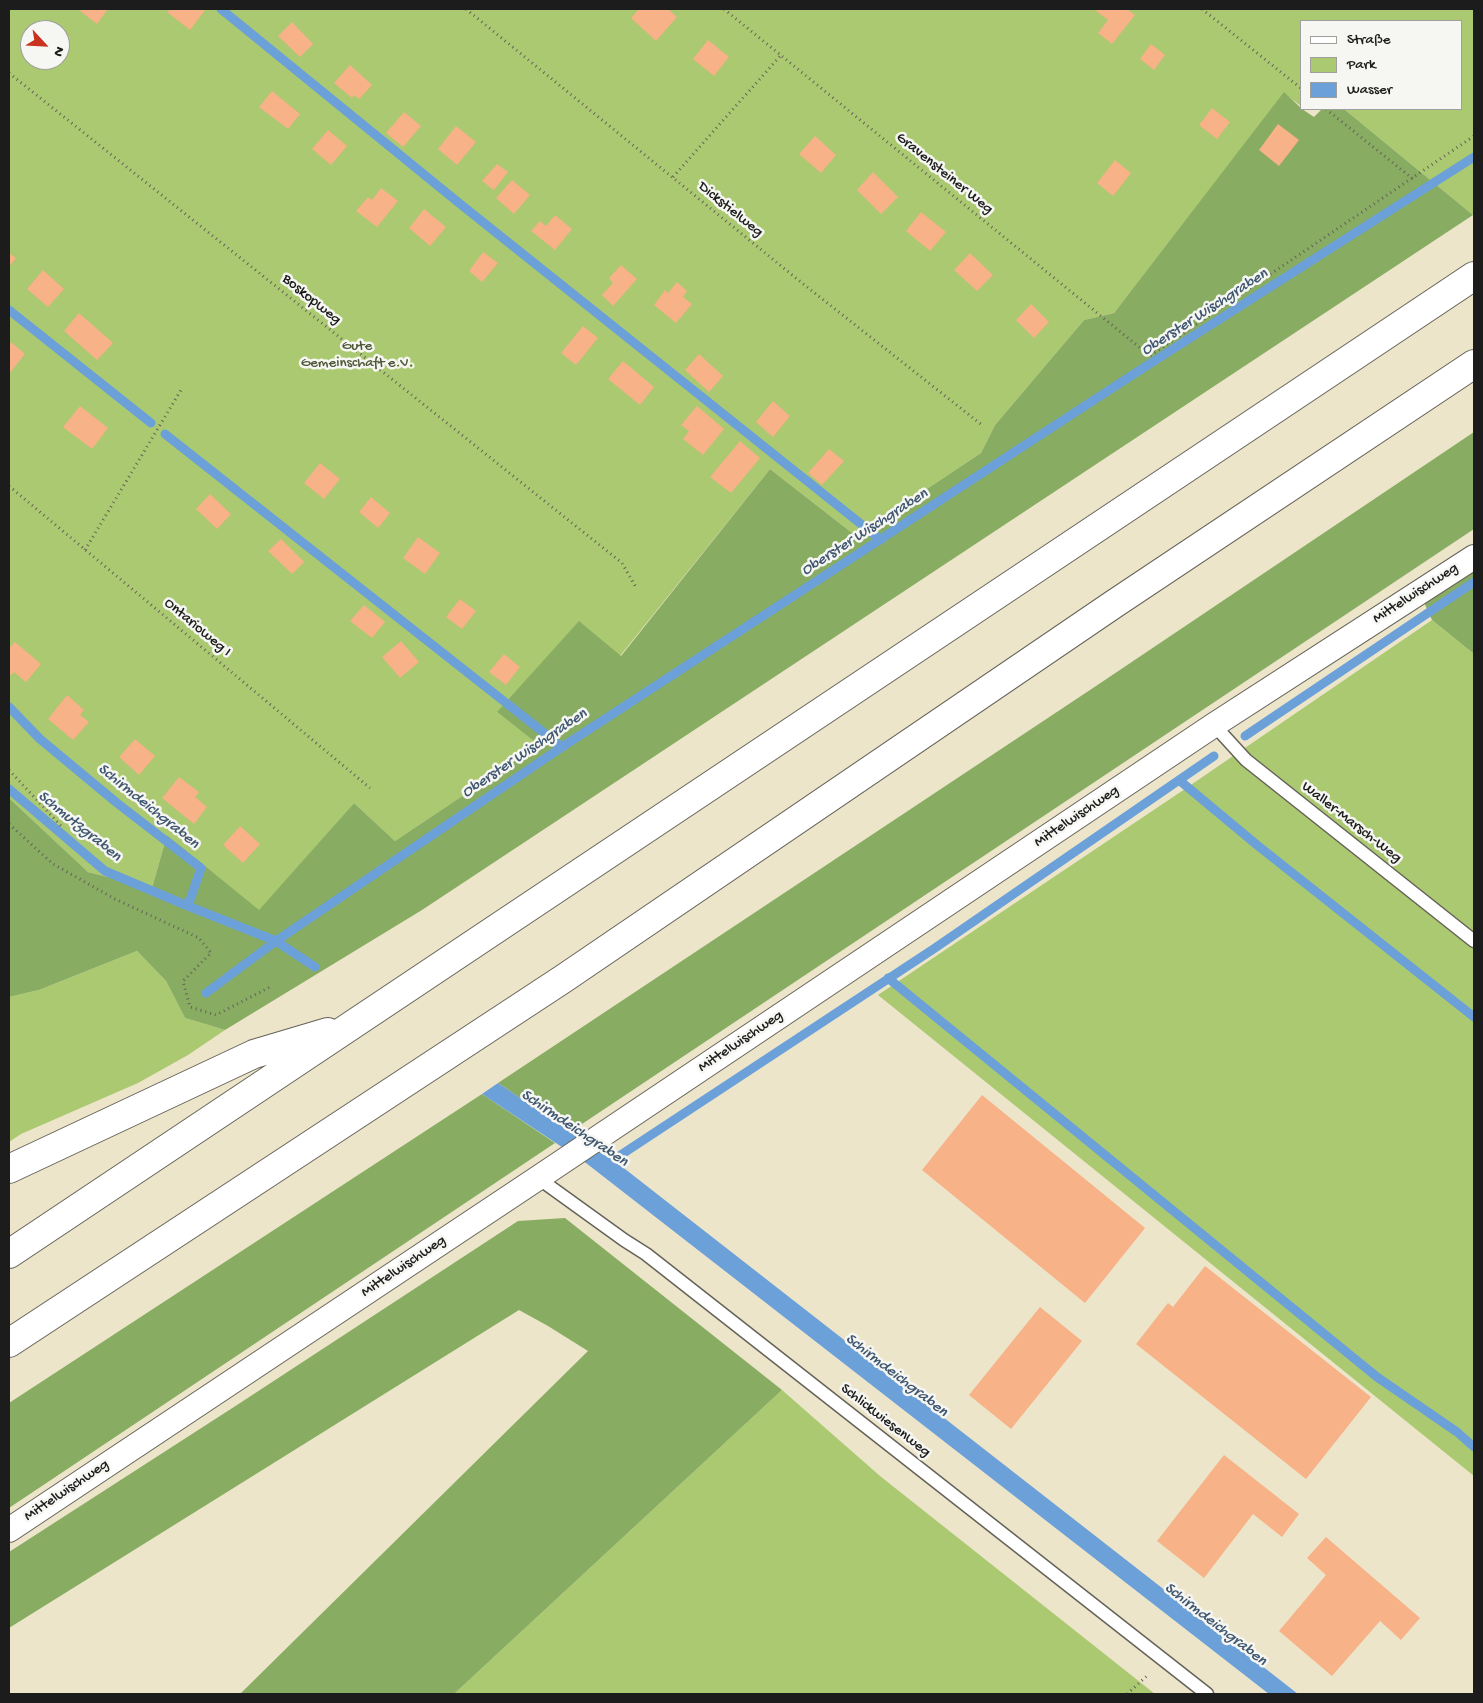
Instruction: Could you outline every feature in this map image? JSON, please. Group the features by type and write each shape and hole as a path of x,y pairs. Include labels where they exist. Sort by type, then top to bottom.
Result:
{"highway":[{"path":"9,1254 1474,276"},
{"path":"9,1343 571,974 1098,615 1474,364"},
{"path":"9,1169 254,1054 355,1024"}],"street":[{"name":"Mittelwischweg","path":"9,1530 1214,725 1474,557"}],"lane":[{"name":"Waller-Marsch-Weg","path":"1214,725 1246,760 1474,941"},
{"name":"Schlickwiesenweg","path":"538,1178 646,1254 1207,1694"}],"path":[{"name":"Dickstielweg","path":"466,9 802,283 982,425"},
{"name":"Gravensteiner Weg","path":"724,9 1150,356 1413,179"},
{"path":"1202,9 1300,87"},
{"path":"673,177 781,55"},
{"name":"Boskopweg","path":"9,73 622,563 637,589"},
{"path":"1327,110 1413,179 1474,136"},
{"path":"85,550 181,390"},
{"name":"Ontarioweg I","path":"9,486 370,788"},
{"path":"9,770 62,827"},
{"path":"9,824 52,864 115,898 199,938 212,953 184,981 190,1007 216,1015 272,986"}],"green space":[{"name":"Gute Gemeinschaft e.V.","path":"9,9 1474,9 1473,215 1345,110 1463,110 1463,20 1300,20 1300,105 1284,93 1114,313 1084,320 995,425 981,453 856,536 770,469 620,656 497,712 540,745 395,841 354,803 259,911 167,835 152,888 88,872 9,798"},
{"path":"1284,92 1300,107 1300,110 1304,110 1314,117 1321,110 1345,110 1473,215 422,910 225,1030 185,1018 166,981 137,951 39,990 9,997 9,798 88,872 152,888 167,835 259,910 354,803 395,841 539,745 497,712 579,621 621,656 770,469 856,536 981,453 995,425 1084,320 1114,313"},
{"path":"1474,432 1474,529 570,1132 498,1083 1096,686"},
{"path":"1474,567 1474,654 1432,620 1423,600"},
{"path":"1432,620 1474,654 1474,1476 878,995"},
{"path":"137,951 166,981 185,1018 225,1030 188,1055 138,1083 21,1134 9,1142 9,997 39,990"},
{"path":"482,1094 555,1143 9,1508 9,1403"},
{"path":"565,1218 782,1390 454,1694 240,1694 588,1351 519,1310 9,1628 9,1552 518,1221"},
{"path":"782,1390 880,1476 1155,1694 454,1694"}],"water":[{"path":"498,1083 625,1169 1298,1694 1269,1694 586,1163 482,1094"}],"building":[{"path":"82,9 108,9 97,24 80,11"},
{"path":"170,9 205,10 190,30 167,12"},
{"path":"639,9 668,9 677,17 656,41 631,18"},
{"path":"1098,9 1127,9 1135,15 1112,44 1098,33 1108,20 1096,11"},
{"path":"292,22 313,44 300,57 278,36"},
{"path":"708,40 729,57 714,76 693,59"},
{"path":"1151,44 1165,55 1154,70 1140,59"},
{"path":"350,65 372,85 359,99 354,95 352,98 334,83"},
{"path":"272,91 300,114 288,129 259,107"},
{"path":"1212,108 1230,122 1217,139 1199,125"},
{"path":"404,112 421,126 403,147 386,133"},
{"path":"1278,124 1299,140 1279,166 1259,150"},
{"path":"456,126 476,142 457,165 438,149"},
{"path":"328,130 347,146 331,165 312,149"},
{"path":"815,136 836,155 821,173 799,154"},
{"path":"1115,160 1131,173 1113,196 1097,183"},
{"path":"497,164 508,172 494,190 482,181"},
{"path":"873,172 898,197 881,214 857,190"},
{"path":"512,180 530,195 514,214 496,198"},
{"path":"381,188 398,201 377,227 356,211 368,197 372,200"},
{"path":"424,209 446,227 430,246 409,228"},
{"path":"921,212 946,232 930,251 906,231"},
{"path":"555,215 572,229 555,250 531,231 540,221 546,226"},
{"path":"483,252 498,263 482,282 469,271"},
{"path":"9,253 16,258 9,267"},
{"path":"970,253 993,275 977,291 954,270"},
{"path":"621,265 637,279 613,306 602,295 613,283 609,278"},
{"path":"43,270 64,289 48,307 27,289"},
{"path":"677,282 687,291 683,297 692,304 676,323 654,305 665,290 668,293"},
{"path":"1031,304 1049,322 1034,338 1016,320"},
{"path":"79,313 113,343 97,360 64,331"},
{"path":"583,326 598,338 576,365 561,353"},
{"path":"11,342 25,354 9,374 9,345"},
{"path":"699,354 723,376 709,392 685,370"},
{"path":"623,361 654,387 640,405 608,379"},
{"path":"773,401 790,416 773,437 756,422"},
{"path":"80,406 108,428 92,449 63,427"},
{"path":"697,406 724,429 703,455 683,439 689,431 681,425"},
{"path":"740,441 760,458 731,493 710,477"},
{"path":"829,449 844,461 822,485 808,473"},
{"path":"320,463 340,479 324,499 304,483"},
{"path":"210,494 231,514 217,529 196,509"},
{"path":"371,497 390,513 378,528 359,512"},
{"path":"418,537 440,553 425,574 403,558"},
{"path":"281,539 304,562 292,574 268,551"},
{"path":"460,599 476,611 462,629 446,617"},
{"path":"364,605 385,622 372,638 350,621"},
{"path":"401,641 419,662 400,678 382,657"},
{"path":"15,642 41,664 26,682 14,672 9,675 9,648"},
{"path":"504,654 520,667 506,685 489,672"},
{"path":"67,695 84,710 80,715 89,722 73,740 48,719"},
{"path":"135,739 155,756 139,775 119,757"},
{"path":"179,777 199,792 195,797 207,807 194,824 162,798"},
{"path":"240,826 260,844 243,863 223,845"},
{"path":"982,1095 1145,1228 1085,1303 922,1170"},
{"path":"1205,1266 1371,1397 1306,1479 1136,1344 1168,1303 1173,1307"},
{"path":"1040,1307 1082,1341 1011,1429 969,1395"},
{"path":"1224,1455 1299,1514 1282,1537 1253,1514 1204,1578 1157,1541"},
{"path":"1326,1537 1420,1618 1401,1640 1380,1621 1332,1676 1279,1631 1326,1575 1307,1558"}],"waterway":[{"path":"221,9 459,203 881,540"},
{"name":"Oberster Wischgraben","path":"206,993 276,941 562,747 1140,370 1474,157"},
{"path":"9,310 151,423"},
{"path":"165,434 562,747"},
{"path":"1245,736 1474,582"},
{"name":"Schirmdeichgraben","path":"9,707 40,739 117,803 201,868 188,906 276,941 315,967"},
{"path":"604,1166 935,948 1214,756"},
{"path":"1179,780 1257,845 1474,1017"},
{"name":"Schmutzgraben","path":"9,789 105,871 188,906"},
{"path":"888,978 1377,1377 1457,1432 1474,1447"}]}
